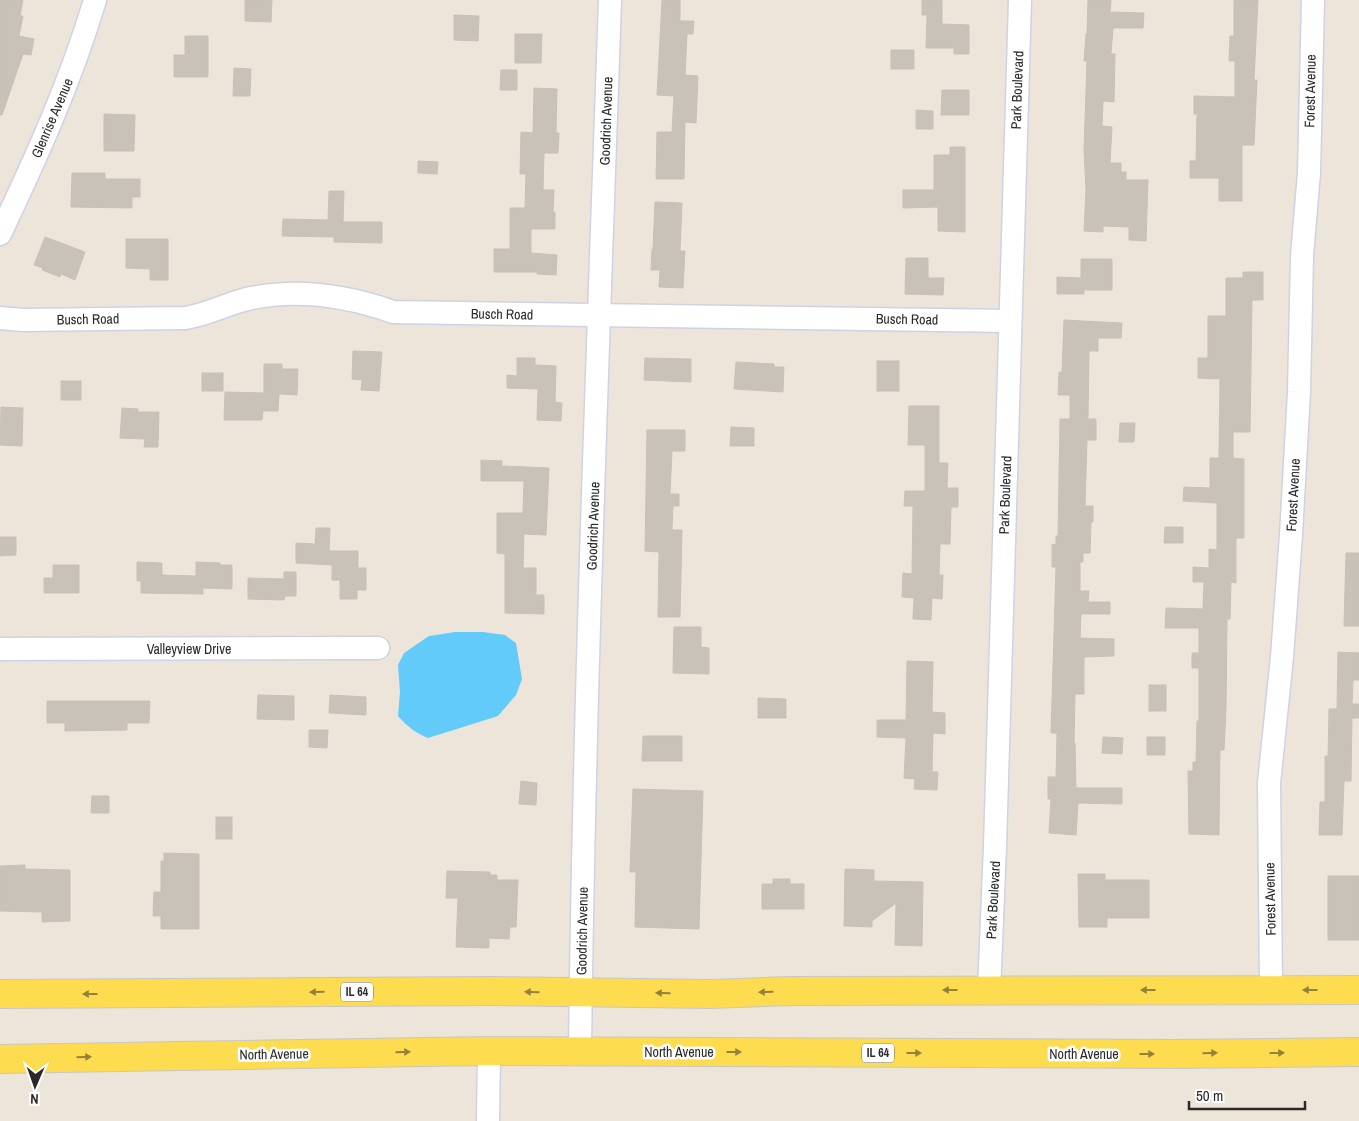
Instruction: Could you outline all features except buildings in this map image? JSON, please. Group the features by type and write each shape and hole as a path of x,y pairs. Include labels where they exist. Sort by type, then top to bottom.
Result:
{"main road":[{"name":"IL 64","path":"0,994 355,992 711,994 792,991 1359,990"},
{"name":"North Avenue","path":"0,1059 489,1051 1145,1054 1359,1052"},
{"path":"1309,1052 1359,1056"}],"street":[{"name":"Glenrise Avenue","path":"0,234 69,78 95,0"},
{"name":"Goodrich Avenue","path":"580,1052 599,315 610,0"},
{"name":"Park Boulevard","path":"989,991 995,848 1020,0"},
{"name":"Forest Avenue","path":"1271,990 1269,783 1282,657 1291,535 1299,392 1302,256 1309,173 1313,0"},
{"name":"Busch Road","path":"0,318 23,320 185,318 197,317 246,299 269,295 315,293 368,303 393,312 1010,321"},
{"name":"Valleyview Drive","path":"0,650 378,648"},
{"path":"488,1121 489,1051"}],"water":[{"path":"455,632 483,632 505,635 516,643 522,679 516,695 498,716 428,738 412,729 398,716 400,692 398,665 404,653 429,636"}]}
